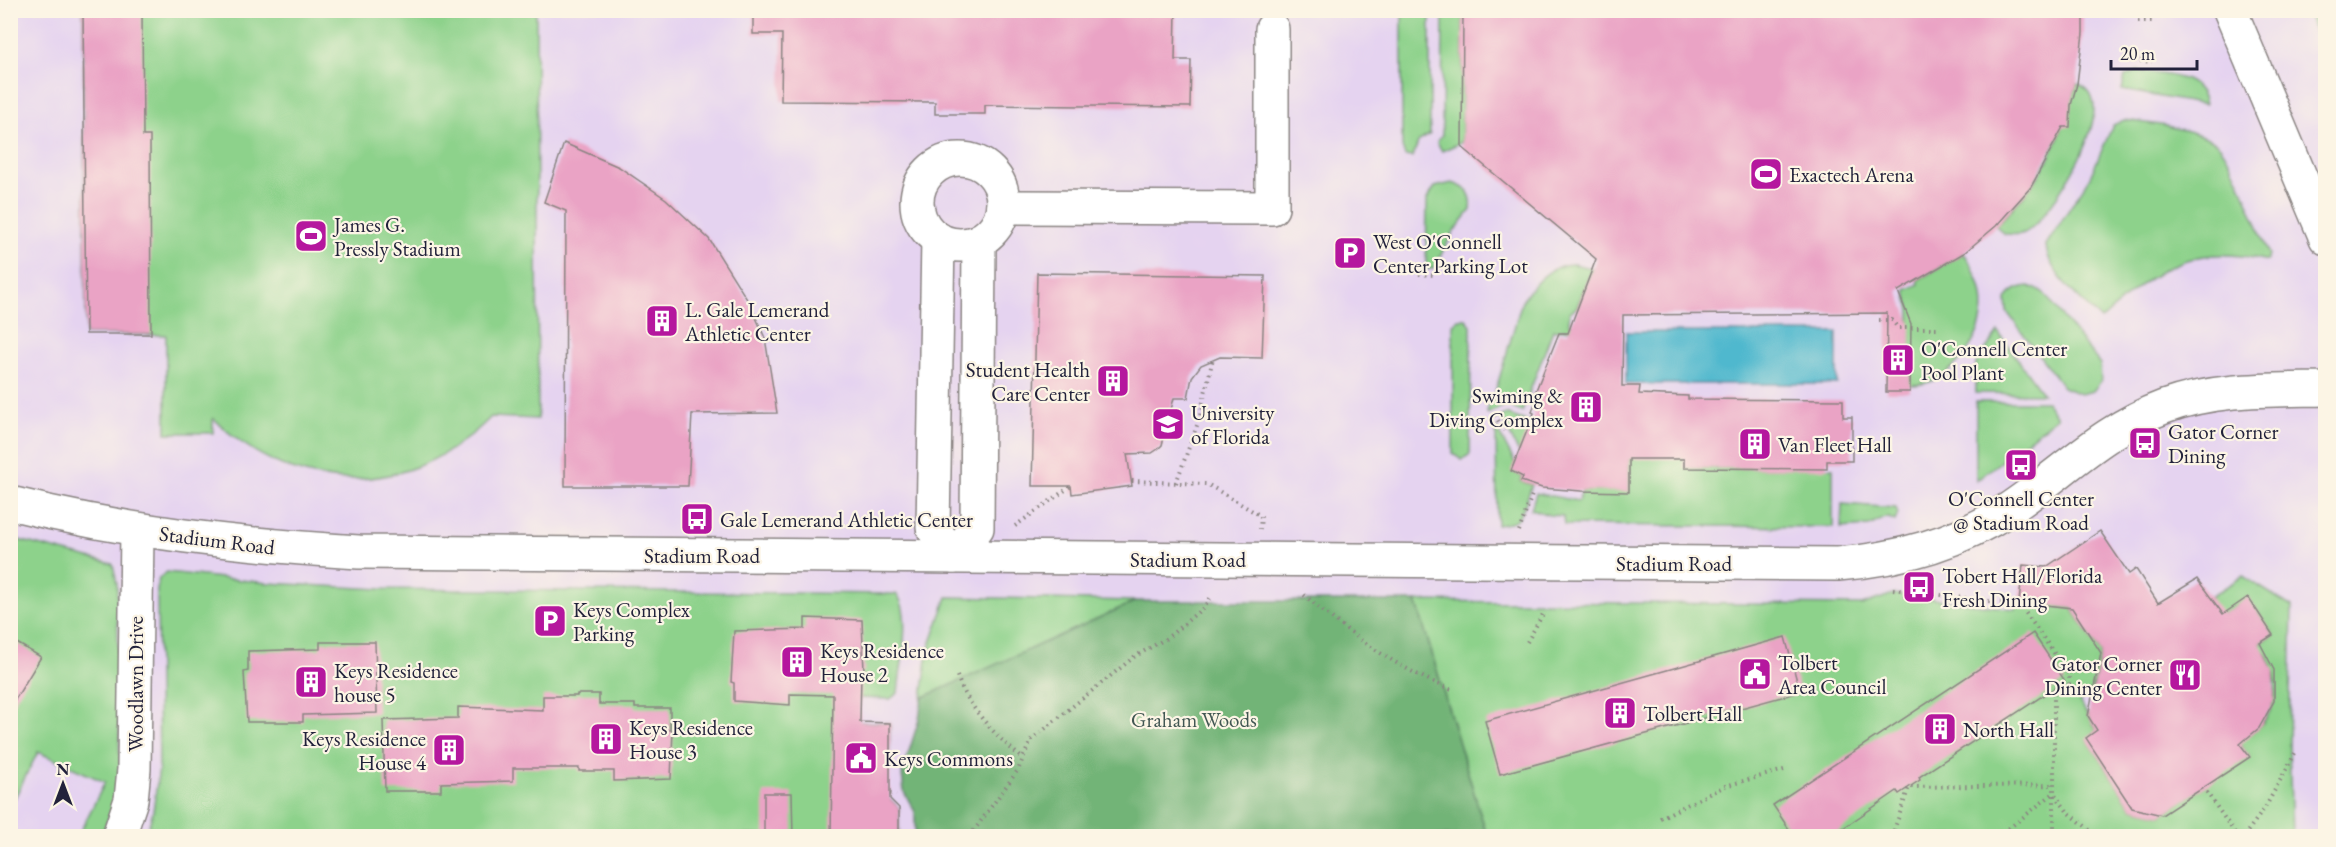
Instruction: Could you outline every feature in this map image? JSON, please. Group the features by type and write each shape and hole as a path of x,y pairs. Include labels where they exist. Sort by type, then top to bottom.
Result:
{"street":[{"path":"2230,10 2325,238"},
{"path":"1003,207 1272,208 1272,29"},
{"path":"962,159 988,169 997,180 1002,193 1003,207 998,221 979,241 951,244 938,239 927,230 916,204 921,183 934,167 948,161 962,159"},
{"path":"938,239 933,528 953,557 977,528 979,241"},
{"name":"Stadium Road","path":"10,503 137,530 225,542 359,552 1838,564 1868,562 1939,544 1993,519 2115,429 2162,407 2215,394 2325,389"},
{"name":"Woodlawn Drive","path":"119,837 131,800 134,769 137,530"}],"path":[{"path":"2139,21 2154,21"},
{"path":"2134,60 2152,62"},
{"path":"1419,274 1432,275"},
{"path":"1879,320 1892,320 1898,327 1938,328"},
{"path":"1176,483 1199,420 1213,358"},
{"path":"1495,415 1504,431"},
{"path":"1132,481 1207,484 1261,516 1260,529"},
{"path":"1012,528 1071,486"},
{"path":"1519,531 1533,492"},
{"path":"1893,589 2020,605 2069,674 2069,684 2054,694 2054,837"},
{"path":"970,837 1003,786 1018,770 1030,740 1134,657 1167,638 1205,606 1212,595"},
{"path":"1304,596 1354,638 1420,678 1455,691"},
{"path":"1527,642 1544,614"},
{"path":"957,676 965,697 1002,741 1022,758"},
{"path":"2244,837 2265,808 2295,753"},
{"path":"1660,818 1725,786 1784,770"},
{"path":"1892,837 1909,787 2054,785"},
{"path":"2203,787 2237,837"},
{"path":"1999,837 2054,793"},
{"path":"2054,793 2067,811 2097,837"},
{"path":"890,794 896,795"},
{"path":"1842,828 1847,837"}],"shaded area":[{"name":"University of Florida","path":"11,11 2325,11 2325,836 11,836"}],"green space":[{"name":"James G. Pressly Stadium","path":"83,11 536,11 538,419 491,417 459,444 425,463 389,475 352,479 315,475 279,464 245,445 213,418 213,433 166,433 166,335 86,334"},
{"path":"1402,11 1430,11 1430,134 1418,142 1413,157 1405,156 1402,147"},
{"path":"1443,11 1463,11 1462,142 1442,151 1437,142 1442,135"},
{"path":"2307,11 2325,11 2325,55"},
{"path":"2138,71 2169,75 2189,81 2202,95 2205,105 2122,90 2125,76"},
{"path":"2077,84 2091,94 2094,111 2089,134 2079,160 2065,185 2035,224 2022,234 2005,234 1996,226 2030,188 2046,164"},
{"path":"2124,120 2199,134 2218,144 2238,178 2269,254 2267,261 2240,256 2216,255 2175,264 2139,287 2101,320 2059,276 2052,266 2046,245 2090,177 2113,125"},
{"path":"1452,183 1468,192 1471,210 1453,233 1433,269 1426,269 1427,199 1435,187"},
{"path":"1964,253 1973,267 1982,295 1983,309 1976,336 1969,349 1948,372 1931,382 1910,385 1910,311 1906,290 1919,284 1918,280"},
{"path":"1573,264 1592,268 1577,307 1570,312 1569,322 1576,329 1553,330 1522,412 1506,405 1487,414 1522,301 1543,276 1557,267"},
{"path":"2029,286 2043,292 2100,364 2101,381 2093,391 2080,394 2063,387 2007,312 2006,299 2008,296 2022,287"},
{"path":"1458,319 1466,319 1471,325 1470,454 1462,460 1453,454 1453,325"},
{"path":"1998,332 2043,394 1976,393 1976,363"},
{"path":"1976,402 2047,402 2057,417 1976,481"},
{"path":"1506,414 1534,424 1519,453 1501,417"},
{"path":"1496,427 1515,463 1512,471 1523,477 1521,481 1532,485 1518,518 1506,524 1497,525"},
{"path":"1629,429 1684,459 1685,468 1833,468 1833,527 1564,525 1563,516 1549,515 1531,509 1536,493 1578,501 1582,491 1629,491"},
{"path":"1842,504 1896,508 1898,514 1895,521 1887,517 1869,526 1841,528"},
{"path":"11,538 113,564 117,584 120,785 102,836 78,836 105,782 38,752 11,805"},
{"path":"167,572 268,583 381,589 896,594 901,602 905,626 898,693 890,699 858,698 858,722 890,723 889,798 899,808 899,835 146,836 153,811 159,768 157,590 159,578"},
{"path":"2243,576 2292,607 2289,745 2292,836 1487,836 1416,601 1862,605 1893,594 2015,609 2019,602 2072,608 2101,653 2092,693 2079,701 2097,730 2087,739 2132,808 2162,815 2249,756 2238,742 2257,729 2267,717 2272,706 2276,685 2274,674 2266,654 2258,645 2273,635 2248,598 2202,628 2210,597"},
{"path":"947,597 1136,601 922,698 928,651"},
{"name":"Graham Woods","path":"1136,601 1416,601 1487,836 915,836 915,812 904,792 902,774 919,719 922,698"}],"water":[{"path":"1626,332 1837,332 1837,384 1626,384"}],"building":[{"path":"83,10 142,10 143,136 150,136 151,334 86,334"},
{"path":"753,10 1176,10 1175,60 1191,60 1190,107 985,105 985,114 935,114 935,102 781,101 782,34 753,34"},
{"name":"Exactech Arena","path":"1463,10 2083,10 2083,33 2077,84 2071,105 2070,127 2063,127 2031,187 1996,226 1964,253 1898,291 1911,324 1910,392 1886,392 1887,313 1623,315 1622,386 1640,386 1639,394 1688,396 1688,399 1843,400 1843,417 1852,417 1852,461 1827,461 1827,469 1684,468 1684,459 1629,459 1629,492 1582,491 1542,488 1521,481 1523,477 1511,471 1534,413 1532,412 1536,401 1532,400 1559,333 1568,333 1596,259 1462,147"},
{"name":"L. Gale Lemerand Athletic Center","path":"564,143 619,167 666,199 709,239 750,304 765,338 777,413 692,414 688,486 565,486 566,211 544,202"},
{"name":"Student Health Care Center","path":"1037,273 1265,276 1262,358 1220,357 1201,365 1192,377 1188,398 1174,398 1162,445 1152,453 1127,454 1132,486 1072,494 1071,486 1032,486"},
{"name":"Gator Corner Dining Center","path":"2100,531 2129,574 2136,569 2158,603 2197,579 2223,614 2248,597 2273,635 2260,643 2274,670 2274,701 2259,728 2240,744 2250,757 2162,815 2132,808 2086,738 2097,730 2088,716 2101,653 2072,608 2019,602 2023,565 2046,567"},
{"path":"805,618 862,620 864,672 861,672 860,722 890,723 890,799 899,808 899,837 831,837 833,695 790,694 790,705 734,701 734,683 731,682 734,631 805,629"},
{"name":"North Hall","path":"2033,633 2065,681 1919,777 1920,780 1899,794 1897,791 1830,837 1794,837 1773,805"},
{"name":"Tolbert Hall","path":"1785,637 1800,692 1500,774 1485,721"},
{"path":"10,639 41,657 10,708"},
{"name":"Keys Residence house 5","path":"320,642 375,642 377,713 303,715 303,722 247,722 244,672 248,671 248,651 320,649"},
{"path":"577,694 599,694 599,704 635,704 635,708 670,708 670,730 673,730 671,779 614,781 614,771 579,771 579,768 513,768 513,781 441,783 441,791 385,791 383,720 458,718 458,707 543,710 543,696 577,696"},
{"path":"764,793 792,793 793,837 764,837"}],"place":[{"name":"Exactech Arena","path":"1766,174"},
{"name":"James G. Pressly Stadium","path":"311,236"},
{"name":"West O'Connell Center Parking Lot","path":"1350,253"},
{"name":"L. Gale Lemerand Athletic Center","path":"662,321"},
{"name":"O'Connell Center Pool Plant","path":"1898,360"},
{"name":"Student Health Care Center","path":"1113,381"},
{"name":"Swiming & Diving Complex","path":"1586,407"},
{"name":"University of Florida","path":"1168,424"},
{"name":"Gator Corner Dining","path":"2145,443"},
{"name":"Van Fleet Hall","path":"1755,444"},
{"name":"O'Connell Center @ Stadium Road","path":"2021,465"},
{"name":"Gale Lemerand Athletic Center","path":"697,519"},
{"name":"Tobert Hall/Florida Fresh Dining","path":"1919,587"},
{"name":"Keys Complex Parking","path":"550,621"},
{"name":"Keys Residence House 2","path":"797,662"},
{"name":"Tolbert Area Council","path":"1755,674"},
{"name":"Gator Corner Dining Center","path":"2185,675"},
{"name":"Keys Residence house 5","path":"311,682"},
{"name":"Tolbert Hall","path":"1620,713"},
{"name":"North Hall","path":"1940,729"},
{"name":"Keys Residence House 3","path":"606,739"},
{"name":"Keys Residence House 4","path":"449,750"},
{"name":"Keys Commons","path":"861,758"}]}
